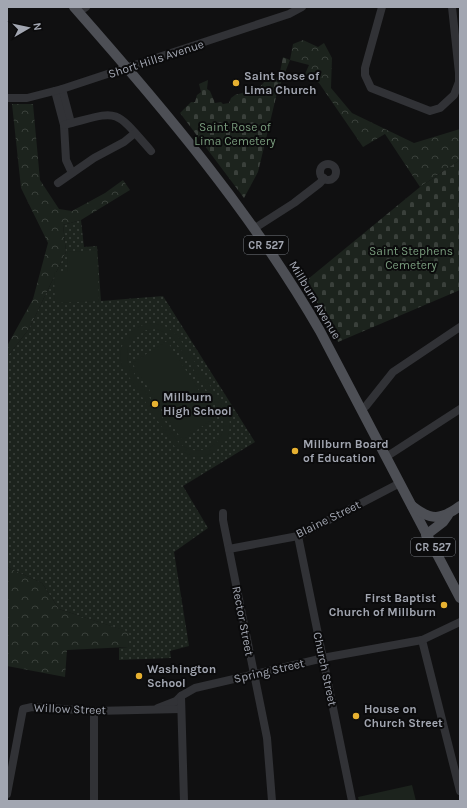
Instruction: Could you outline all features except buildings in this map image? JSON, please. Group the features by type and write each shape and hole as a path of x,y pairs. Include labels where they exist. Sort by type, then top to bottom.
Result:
{"main road":[{"name":"Millburn Avenue","path":"80,9 196,150 255,228 299,294 460,598"},
{"name":"CR 527","path":"412,506 429,517 448,514 460,506"},
{"path":"426,534 443,522 448,514"}],"street":[{"name":"Short Hills Avenue","path":"7,98 27,98 58,90 289,14 302,7"},
{"path":"382,7 365,68 368,83 371,88 430,111 440,108 454,95 458,82 452,7"},
{"path":"58,90 68,124 66,160 72,173"},
{"path":"68,124 100,115 112,114 121,118 151,151"},
{"path":"58,183 100,154 120,144 135,132"},
{"path":"255,228 294,203 320,183 324,178"},
{"path":"361,409 366,406 393,372 460,327"},
{"path":"386,457 460,409"},
{"name":"Blaine Street","path":"229,548 298,536 400,483"},
{"name":"Rector Street","path":"223,513 223,520 267,738 272,801"},
{"name":"Church Street","path":"298,536 352,801"},
{"name":"Spring Street","path":"181,696 195,688 322,658 422,640 460,622"},
{"path":"422,640 460,791"},
{"path":"181,696 184,801"},
{"name":"Willow Street","path":"156,709 176,701 181,696"},
{"name":"Willow Street","path":"7,794 23,709 32,707 94,711 181,709"},
{"path":"94,711 94,801"}],"green space":[{"path":"303,40 318,47 324,43 332,58 331,88 352,113 414,143 460,129 460,160 420,187 385,134 363,147 319,83 305,74 309,65 290,60 293,44"},
{"name":"Saint Rose of Lima Cemetery","path":"283,57 290,60 277,93 258,172 244,198 180,113 191,102 195,102 197,95 201,92 199,84 208,80 207,89 210,91 215,103 229,103 231,98 235,95 259,88 265,81 279,77"},
{"path":"12,104 33,104 40,180 59,209 72,211 105,193 123,180 130,190 81,220 63,225 66,252 29,329 7,357 7,346 33,299 48,243 21,188"},
{"name":"Saint Stephens Cemetery","path":"460,160 460,290 338,342 316,300 302,284 420,187"},
{"name":"Millburn High School","path":"81,220 84,247 97,246 101,301 163,296 255,442 183,486 208,528 174,552 189,646 170,651 171,658 119,660 119,648 128,647 129,632 59,609 42,583 7,567 7,357 29,329 66,252 63,225"},
{"path":"97,250 99,301 55,303 54,272 68,272 67,252"},
{"path":"153,323 167,327 178,336 229,415 230,427 227,439 215,452 203,457 191,456 175,447 122,366 121,350 123,343 138,327","holes":["156,329 166,333 174,339 223,416 224,426 222,435 211,447 203,450 186,448 178,442 128,364 128,348 133,339 146,330"]},
{"path":"167,341 216,417 182,440 132,363"},
{"path":"7,567 42,583 59,609 130,632 128,647 67,650 65,677 7,666"},
{"path":"412,785 416,801 359,801 358,797"}],"place":[{"name":"Saint Rose of Lima Church","path":"236,83"},
{"name":"Millburn High School","path":"155,404"},
{"name":"Millburn Board of Education","path":"295,451"},
{"name":"First Baptist Church of Millburn","path":"444,605"},
{"name":"Washington School","path":"139,676"},
{"name":"House on Church Street","path":"356,716"}]}
